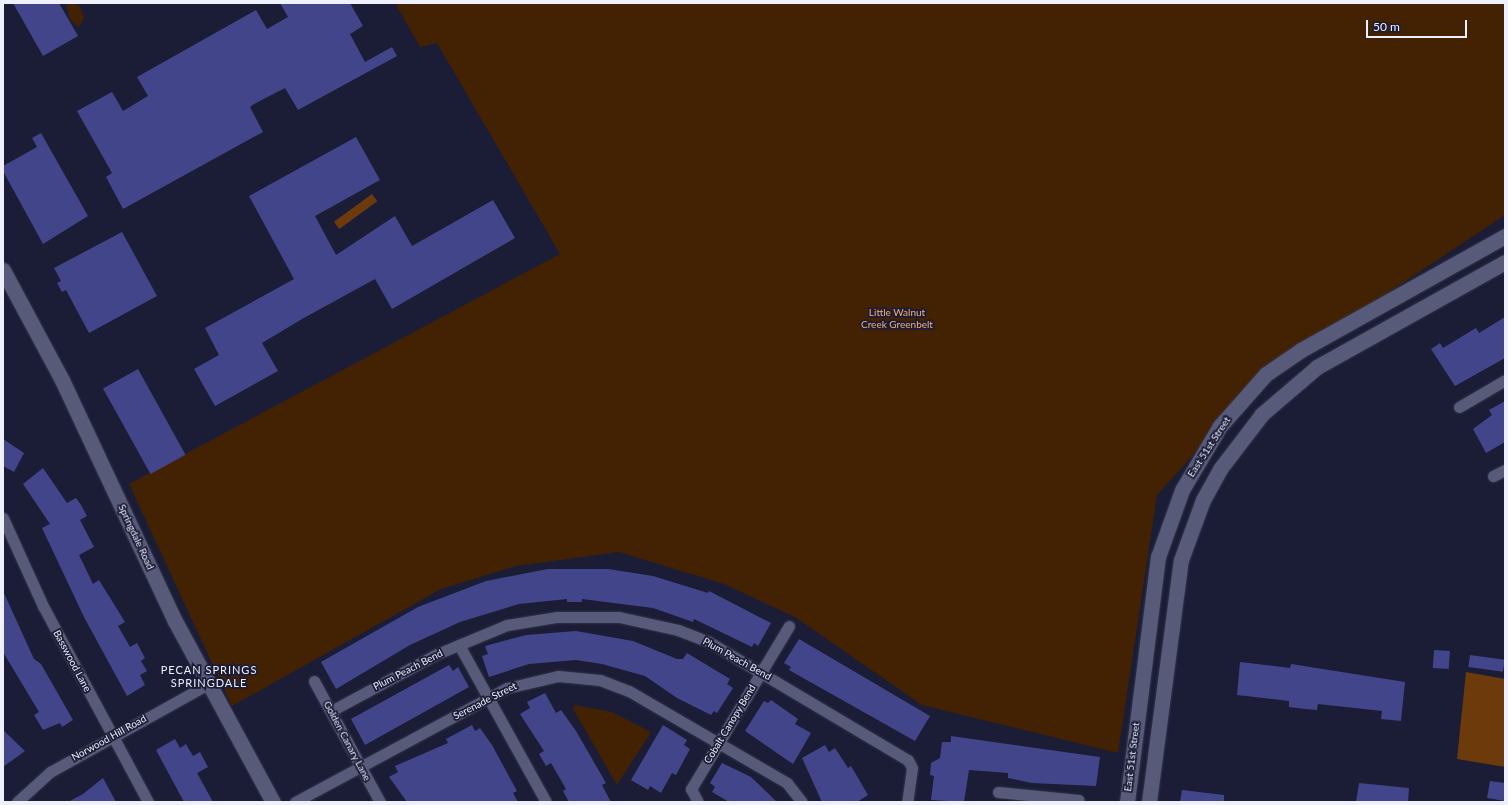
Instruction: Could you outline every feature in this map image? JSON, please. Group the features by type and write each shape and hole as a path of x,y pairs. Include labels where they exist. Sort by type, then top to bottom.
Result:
{"street":[{"name":"East 51st Street","path":"1127,802 1158,557 1182,490 1220,426 1266,374 1301,350 1505,236"},
{"path":"1149,802 1157,732 1181,560 1203,500 1239,440 1282,394 1317,367 1505,262"},
{"name":"Springdale Road","path":"3,270 62,380 208,684 273,802"},
{"path":"1459,407 1505,380"},
{"path":"1493,476 1505,470"},
{"name":"Basswood Lane","path":"3,518 43,606 111,736 148,802"},
{"name":"Plum Peach Bend","path":"331,711 459,645 508,625 532,620 619,618 678,630 709,642 762,672 908,760 912,768 907,802"},
{"name":"Cobalt Canopy Bend","path":"698,802 691,789 789,626"},
{"path":"459,645 546,802"},
{"name":"Serenade Street","path":"295,802 507,688 544,677 600,680 636,694 787,783 802,802"},
{"name":"Golden Canary Lane","path":"314,681 380,802"},
{"name":"Norwood Hill Road","path":"17,802 50,772 111,736 208,684"},
{"path":"1136,728 1157,732"},
{"path":"998,792 1042,799 1079,800"}],"green space":[{"path":"66,3 79,5 84,17 79,27 70,20"},
{"name":"Little Walnut Creek Greenbelt","path":"395,3 1505,3 1505,215 1266,374 1157,495 1118,753 922,705 795,617 724,584 619,552 516,566 441,589 232,706 129,484 560,254 437,43 420,47"},
{"path":"574,705 612,712 651,732 617,785 573,709"}],"shaded area":[{"path":"372,194 377,201 339,229 334,222"},
{"path":"1466,672 1505,679 1505,767 1457,759"}],"building":[{"path":"13,3 59,3 78,36 43,56"},
{"path":"280,3 350,3 363,26 350,34 365,62 392,47 397,56 298,110 285,88 254,104 250,107 263,132 123,209 106,177 112,173 77,111 112,92 123,111 148,96 137,77 256,10 267,29 288,17"},
{"path":"41,133 88,216 43,244 3,171 3,166 37,147 32,138"},
{"path":"356,137 380,180 315,216 336,255 395,216 412,246 493,200 515,238 392,309 375,279 302,319 262,343 278,371 215,406 194,369 219,355 205,328 294,279 249,196"},
{"path":"122,232 157,296 89,333 66,290 62,292 57,283 61,281 54,268"},
{"path":"1505,317 1505,358 1455,386 1431,349 1440,343 1443,348 1476,328 1479,333"},
{"path":"138,369 186,455 151,474 103,388"},
{"path":"1505,401 1505,442 1486,453 1473,429 1492,415 1489,410"},
{"path":"3,439 24,453 14,472 3,466"},
{"path":"43,468 67,503 76,498 87,516 80,520 94,547 79,555 93,584 99,580 125,622 118,626 130,647 137,643 145,658 141,661 147,671 140,675 145,685 127,696 84,617 42,528 50,524 23,484"},
{"path":"548,569 608,569 653,576 708,593 709,591 771,623 758,646 754,643 752,647 694,619 693,622 653,608 582,599 582,602 567,602 567,599 519,604 460,622 410,645 336,689 321,662 418,607 486,581"},
{"path":"3,591 34,659 41,664 73,720 62,727 60,723 43,730 34,715 39,712 3,652"},
{"path":"576,631 633,641 677,659 683,659 687,653 730,679 727,684 733,688 717,713 714,711 711,715 677,698 645,676 602,664 576,660 529,664 489,677 482,656 488,654 485,646 526,635"},
{"path":"799,639 930,716 915,741 789,670 791,667 784,663"},
{"path":"1434,650 1450,651 1449,669 1433,668"},
{"path":"1470,655 1505,660 1503,672 1468,667"},
{"path":"1240,662 1290,668 1291,664 1405,682 1401,721 1381,719 1382,711 1318,704 1317,710 1305,709 1289,707 1289,701 1237,695"},
{"path":"449,665 453,671 458,667 469,687 365,745 351,719"},
{"path":"545,693 556,713 561,710 576,731 606,783 602,785 611,802 569,802 563,791 566,789 551,763 546,766 539,754 544,751 520,714 530,708 527,702"},
{"path":"771,700 798,719 795,724 811,733 793,764 745,731 764,701 768,703"},
{"path":"472,725 475,731 480,728 492,745 517,791 513,793 518,802 407,802 389,777 398,772 395,766 448,743 446,739"},
{"path":"663,725 687,740 684,745 690,749 676,775 672,773 661,793 650,786 648,790 631,780"},
{"path":"3,730 25,751 3,767"},
{"path":"951,736 1100,757 1096,786 1032,783 1008,778 1008,773 969,770 964,802 931,800 934,776 930,775 931,763 940,758 942,742 951,742"},
{"path":"175,739 180,748 186,744 193,756 200,752 208,767 197,773 213,802 184,802 156,750"},
{"path":"825,745 829,752 835,748 848,768 851,766 868,795 857,802 822,802 802,758"},
{"path":"722,763 751,777 777,802 729,802 712,792 715,787 710,783"},
{"path":"103,778 116,802 68,802 83,794"},
{"path":"1490,781 1505,783 1505,801 1487,798"},
{"path":"1359,783 1409,788 1408,802 1356,802"},
{"path":"1182,790 1224,795 1224,802 1180,802"}],"district":[{"name":"PECAN SPRINGS SPRINGDALE","path":"209,677"}]}
